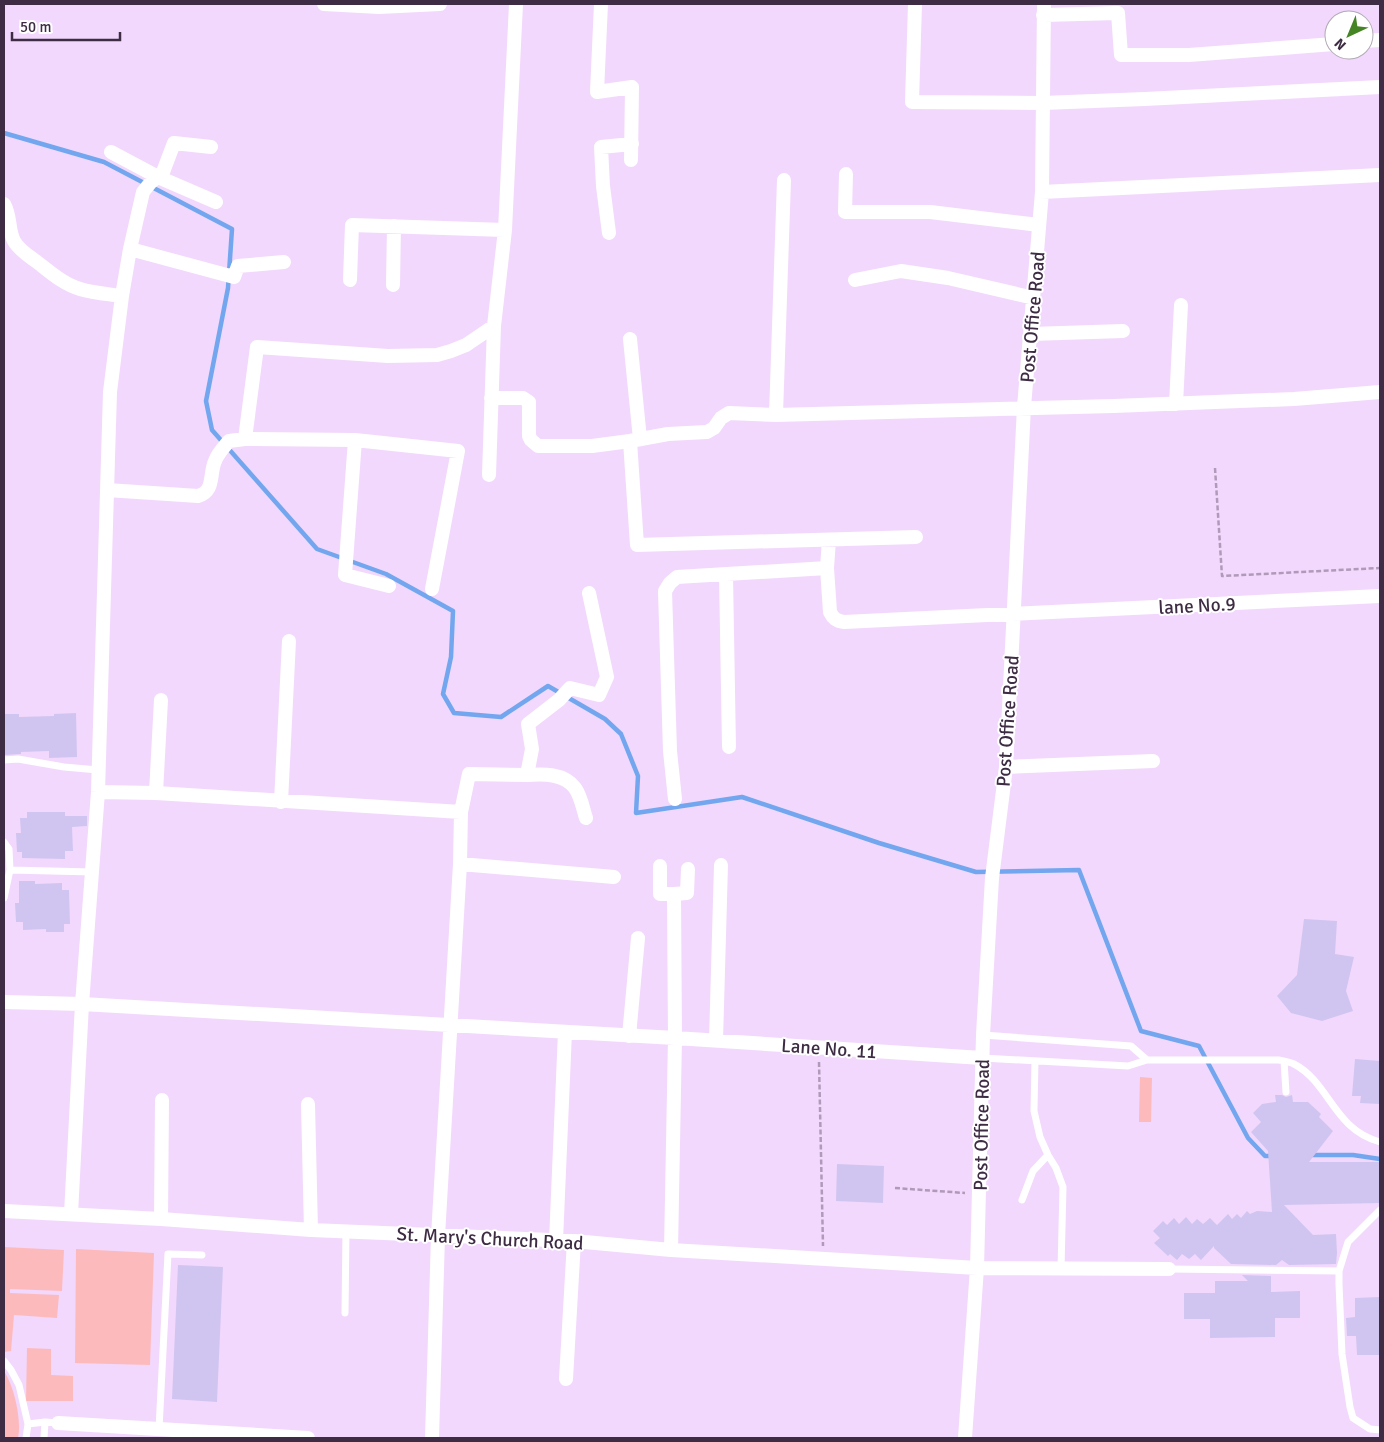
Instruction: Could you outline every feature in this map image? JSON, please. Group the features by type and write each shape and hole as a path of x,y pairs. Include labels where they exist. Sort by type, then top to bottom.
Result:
{"street":[{"path":"324,4 379,8 440,4"},
{"path":"489,475 494,326 505,230 516,4"},
{"path":"600,4 597,92 632,87 631,160"},
{"path":"915,4 912,102 1043,103 1145,100 1380,87"},
{"path":"1044,9 1118,13 1121,55 1189,55 1324,45"},
{"name":"Post Office Road","path":"965,1438 977,1268 982,1058 992,871 1006,768 1024,407 1042,192 1044,9"},
{"path":"71,1214 82,1004 98,792 110,392 122,296 130,249 151,184 163,172 174,143 211,147"},
{"path":"609,233 602,186 600,147 632,144"},
{"path":"111,152 151,184 216,202"},
{"path":"846,174 845,212 930,212 1039,225"},
{"path":"1042,192 1380,175"},
{"path":"776,415 784,180"},
{"path":"4,204 9,215 14,242 23,251 60,279 80,289 122,296"},
{"path":"350,280 352,225 505,230"},
{"path":"393,285 394,226"},
{"path":"130,249 228,275 238,266 284,262"},
{"path":"855,280 902,271 948,278 1034,298"},
{"path":"1176,404 1180,304"},
{"path":"245,439 257,347 388,356 438,355 466,345 494,326"},
{"path":"1031,334 1123,330"},
{"path":"630,339 635,440 636,545 916,538"},
{"path":"491,398 526,399 530,405 529,436 538,446 592,446 668,434 707,432 714,428 721,418 729,413 776,415 1176,404 1294,399 1380,392"},
{"path":"107,490 202,495 210,486 212,467 219,452 229,441 245,439 355,440 458,451 432,589"},
{"path":"355,440 345,575 388,586"},
{"path":"675,799 670,751 665,591 670,582 678,577 827,568 829,540"},
{"name":"lane No.9","path":"827,568 830,612 838,622 1380,596"},
{"path":"726,574 729,746"},
{"path":"527,774 532,749 528,724 559,700 570,688 599,695 607,677 589,593"},
{"path":"281,802 289,641"},
{"path":"156,793 161,700"},
{"path":"1006,768 1153,761"},
{"path":"432,1438 438,1236 460,864 461,812 469,774 546,774 564,779 575,788 586,818"},
{"path":"98,792 156,793 461,812"},
{"path":"460,864 614,876"},
{"path":"716,1041 721,865"},
{"path":"660,866 660,894 687,893 688,870"},
{"path":"671,1250 676,1038 674,894"},
{"path":"629,1036 638,938"},
{"name":"Lane No. 11","path":"4,1002 82,1004 451,1025 982,1058"},
{"path":"556,1241 565,1032"},
{"path":"160,1219 162,1100"},
{"path":"308,1104 311,1230"},
{"name":"St. Mary's Church Road","path":"4,1211 160,1219 311,1230 574,1242 671,1250 977,1268 1169,1269"},
{"path":"566,1379 574,1242"},
{"path":"52,1423 308,1438"}],"lane":[{"path":"4,760 18,759 64,767 98,770"},
{"path":"4,842 9,848 10,870 4,898"},
{"path":"10,870 92,872"},
{"path":"983,1035 1131,1046 1147,1060"},
{"path":"982,1058 1128,1066 1147,1060 1280,1060 1293,1063 1307,1074 1344,1120 1357,1131 1380,1142"},
{"path":"1035,1061 1034,1111 1040,1137 1064,1187 1061,1269"},
{"path":"1284,1061 1286,1092"},
{"path":"1022,1200 1033,1171 1048,1156"},
{"path":"1380,1210 1348,1242 1340,1271 1339,1284 1342,1354 1353,1418 1370,1430 1380,1430"},
{"path":"345,1313 346,1231"},
{"path":"159,1429 168,1254 202,1255"},
{"path":"1169,1269 1340,1271"},
{"path":"4,1361 19,1385 28,1424 26,1438"},
{"path":"28,1424 52,1423"},
{"path":"44,1438 52,1423"}],"path":[{"path":"1214,468 1222,576 1380,568"},
{"path":"819,1048 823,1259"},
{"path":"895,1188 979,1194"}],"shaded area":[{"path":"1140,1077 1152,1078 1151,1122 1139,1122"},
{"path":"4,1247 64,1250 62,1291 10,1289 10,1293 59,1295 57,1318 14,1315 11,1351 4,1352"},
{"path":"76,1249 154,1253 150,1365 75,1363"},
{"path":"27,1348 51,1349 51,1375 73,1376 73,1401 26,1401"},
{"path":"4,1371 11,1385 16,1403 19,1422 18,1438 4,1438"}],"building":[{"path":"76,713 77,757 49,758 49,751 4,755 4,714 19,714 19,717"},
{"path":"27,812 65,812 65,816 87,816 87,826 72,827 73,851 65,851 65,859 22,858 22,852 17,852 16,833 21,833 20,818 27,818"},
{"path":"19,881 35,881 35,884 62,883 62,890 69,890 70,924 64,924 64,932 46,932 46,929 23,930 23,922 16,922 15,903 19,903"},
{"path":"1304,919 1337,921 1335,954 1354,957 1346,991 1353,1011 1322,1021 1291,1013 1277,996 1297,975"},
{"path":"1355,1059 1380,1061 1380,1104 1360,1103 1361,1096 1352,1096"},
{"path":"1275,1095 1286,1097 1292,1095 1293,1102 1308,1102 1321,1114 1319,1117 1333,1131 1309,1162 1380,1162 1380,1203 1284,1205 1313,1235 1336,1234 1336,1264 1289,1265 1282,1260 1276,1265 1231,1264 1214,1246 1201,1260 1195,1254 1189,1259 1182,1254 1177,1260 1170,1254 1168,1256 1154,1243 1160,1238 1153,1231 1163,1221 1167,1225 1174,1218 1179,1224 1186,1217 1192,1224 1197,1219 1203,1224 1210,1218 1217,1225 1228,1214 1232,1219 1237,1214 1241,1218 1247,1211 1250,1214 1257,1211 1272,1212 1268,1151 1251,1132 1261,1122 1253,1113 1262,1104 1276,1102"},
{"path":"837,1164 884,1166 883,1203 836,1201"},
{"path":"178,1265 223,1267 217,1402 172,1399"},
{"path":"1242,1275 1271,1276 1271,1292 1300,1291 1300,1318 1275,1318 1275,1337 1210,1338 1210,1319 1184,1319 1184,1293 1215,1293 1215,1281 1248,1281"},
{"path":"1380,1297 1380,1355 1357,1355 1356,1336 1347,1336 1346,1318 1355,1317 1355,1298"}],"waterway":[{"path":"4,133 104,162 232,229 228,288 206,401 212,430 317,549 386,574 453,611 451,657 443,694 454,713 501,717 548,686 605,719 621,734 638,776 636,813 742,797 879,843 976,872 1079,870 1141,1031 1199,1046 1248,1138 1265,1156 1274,1156"},
{"path":"1309,1155 1353,1155 1380,1159"}]}
